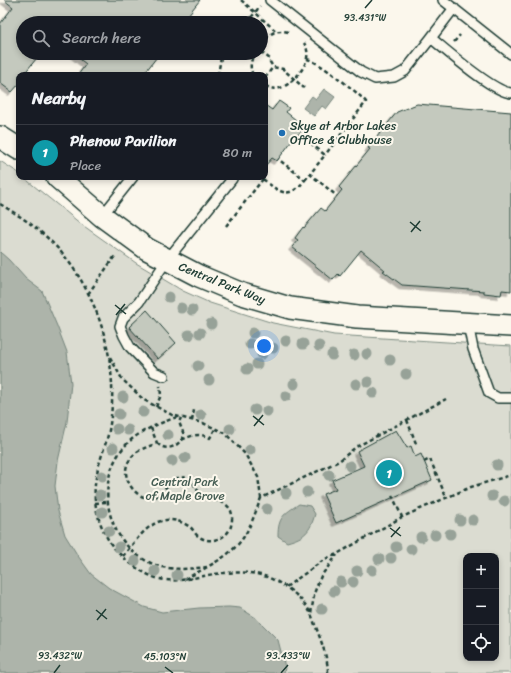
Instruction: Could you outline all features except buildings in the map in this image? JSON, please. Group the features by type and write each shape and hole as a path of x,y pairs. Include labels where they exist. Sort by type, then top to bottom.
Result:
{"street":[{"path":"0,137 16,147"},
{"name":"Central Park Way","path":"60,180 102,216 147,249 198,276 242,294 290,308 357,317 511,326"}],"lane":[{"path":"270,0 361,72 375,79 394,77 405,71 454,8"},
{"path":"444,0 511,54"},
{"path":"431,38 489,84 506,93 511,93"},
{"path":"102,216 131,180"},
{"path":"162,376 151,369 130,347 120,326 123,318 139,302 167,260 231,180"},
{"path":"468,324 473,349 488,393 498,398 511,398"}],"path":[{"path":"241,0 260,16"},
{"path":"253,16 264,0"},
{"path":"268,23 276,30"},
{"path":"268,36 276,30 283,30 296,35"},
{"path":"268,87 280,89 294,78 306,63 307,48 300,39"},
{"path":"268,57 273,67 283,69 304,88"},
{"path":"265,180 276,189 288,192 297,190 366,102 322,65 307,59"},
{"path":"218,72 220,60"},
{"path":"251,60 250,68 252,72"},
{"path":"268,74 273,67"},
{"path":"308,128 302,136 325,155"},
{"path":"278,159 305,180"},
{"path":"310,174 337,196"},
{"path":"226,226 260,180"},
{"path":"0,204 27,221 61,252 88,294 109,356 122,379 144,400 156,407 179,417 225,433 245,454 258,477 261,498 243,538 232,550 207,567 183,580"},
{"path":"88,294 114,256"},
{"path":"109,356 112,397 110,425 97,474 94,495 97,516 110,543 134,567 160,579 183,580 223,573 242,573 264,576 286,587 311,613 321,641 329,673"},
{"path":"156,407 161,395 160,383 162,376"},
{"path":"261,498 339,461 356,447 446,399"},
{"path":"192,421 194,410"},
{"path":"179,417 151,428 131,440 118,456 111,470 106,502 111,519 122,541 137,555 153,564 176,570 207,567"},
{"path":"179,417 179,422 184,435 182,440"},
{"path":"407,420 417,446"},
{"path":"151,428 157,443 164,448 177,446 187,437 198,435 210,438 215,429"},
{"path":"123,556 150,526 159,521 171,519 181,522 190,527 197,536 207,540 215,540 222,537 231,527 231,510 222,502 202,496 190,478 182,477 174,479 157,496 149,498 140,496 133,490 128,483 126,466 139,450 157,443"},
{"path":"424,462 430,459 446,497"},
{"path":"286,587 325,560 402,517 471,487 511,475"},
{"path":"392,495 402,517"},
{"path":"95,503 106,502"},
{"path":"311,613 315,591 321,576 337,554"}],"green space":[{"name":"Central Park of Maple Grove","path":"0,161 16,171 16,180 27,180 81,224 136,263 183,291 210,303 273,323 334,335 511,346 511,673 0,673"}],"shaded area":[{"path":"324,89 335,97 326,109 322,106 314,116 303,108 312,96 316,99"},
{"path":"0,252 26,279 42,291 67,352 71,383 67,422 58,461 55,486 58,511 65,535 78,556 91,574 109,588 144,607 162,612 199,608 240,608 256,618 278,640 285,667 284,673 0,673"},
{"path":"299,504 310,506 315,514 306,533 287,542 278,536 279,524 286,514"}],"place":[{"name":"Skye at Arbor Lakes Office & Clubhouse","path":"282,133"},
{"name":"Phenow Pavilion","path":"389,473"}]}
